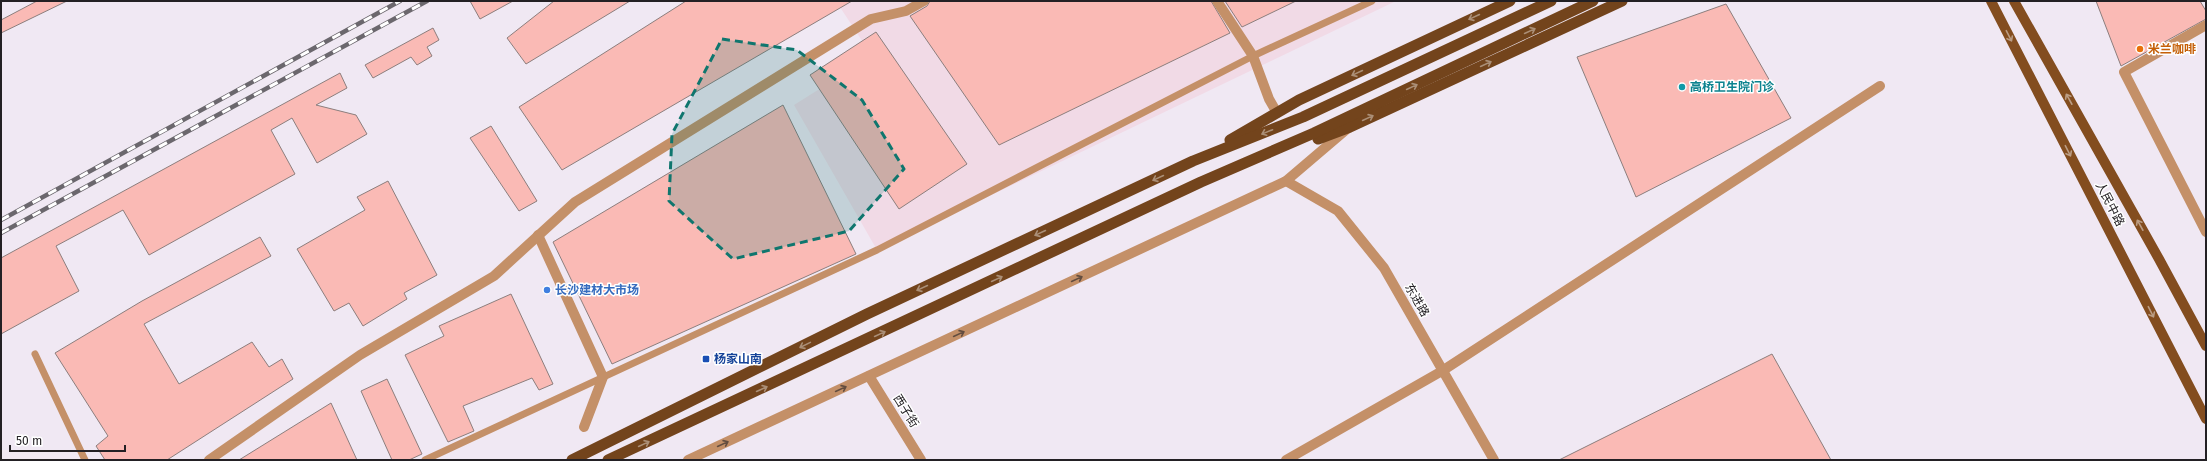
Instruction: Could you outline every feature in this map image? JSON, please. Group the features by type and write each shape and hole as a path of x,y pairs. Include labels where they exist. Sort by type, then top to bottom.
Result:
{"highway":[{"path":"1193,161 1299,100 1510,1"},
{"path":"572,460 867,314 1193,161 1303,117 1551,1"},
{"path":"608,460 1201,182 1314,134 1593,1"},
{"path":"1201,182 1350,127 1622,1"}],"main road":[{"name":"人民中路","path":"1991,1 2206,419"},
{"name":"人民中路","path":"2014,1 2160,259 2206,346"}],"street":[{"path":"209,460 360,355 494,276 575,202 871,19 906,11 924,1"},
{"path":"1217,1 1253,56 1269,99 1277,113"},
{"path":"2206,25 2124,72 2206,232"},
{"path":"1286,460 1442,371 1880,86"},
{"path":"688,460 1286,181 1350,127"},
{"name":"东进路","path":"1286,181 1338,211 1384,268 1494,460"},
{"path":"538,235 603,377 584,427"},
{"name":"西子街","path":"869,376 921,460"}],"lane":[{"path":"425,460 877,250 1253,56 1372,1"},
{"path":"36,354 85,460"}],"highlighted area":[{"path":"722,39 797,50 862,100 904,169 849,231 733,259 669,201 672,134"}],"shaded area":[{"path":"836,1 1396,1 877,250 794,105 872,56"}],"building":[{"path":"37,1 67,1 1,33 1,20"},
{"path":"470,1 513,1 480,19"},
{"path":"554,1 630,1 526,64 507,38"},
{"path":"686,1 852,1 562,170 519,107"},
{"path":"930,1 1211,1 1230,33 999,145 910,16 927,6"},
{"path":"1225,1 1296,1 1242,27"},
{"name":"米兰咖啡","path":"2096,1 2200,1 2206,11 2206,19 2121,66"},
{"name":"高桥卫生院门诊","path":"1726,4 1791,118 1636,197 1577,57"},
{"path":"433,28 439,40 427,47 432,56 417,65 411,57 373,78 365,65"},
{"path":"876,32 967,164 899,209 810,75"},
{"path":"340,73 347,88 316,105 356,115 367,134 317,163 292,118 271,130 295,174 149,255 123,210 56,246 79,291 1,334 1,258"},
{"path":"783,105 856,254 612,364 553,242"},
{"path":"491,126 537,201 519,211 470,138"},
{"path":"388,181 437,275 404,293 407,299 363,326 349,303 334,311 297,249 365,210 357,197"},
{"path":"260,237 271,256 144,324 179,384 252,342 269,367 282,359 293,379 167,460 105,460 96,446 108,436 55,353 142,301"},
{"path":"511,294 553,384 539,390 532,378 463,406 474,431 448,442 405,355 444,336 439,326"},
{"path":"1772,354 1831,460 1559,460"},
{"path":"387,379 422,454 409,460 392,460 361,391"},
{"path":"331,403 357,460 239,460"}],"railway":[{"path":"1,220 400,1"},
{"path":"1,233 427,1"}],"place":[{"name":"米兰咖啡","path":"2140,49"},
{"name":"高桥卫生院门诊","path":"1682,87"},
{"name":"长沙建材大市场","path":"547,290"},
{"name":"杨家山南","path":"706,359"}]}
